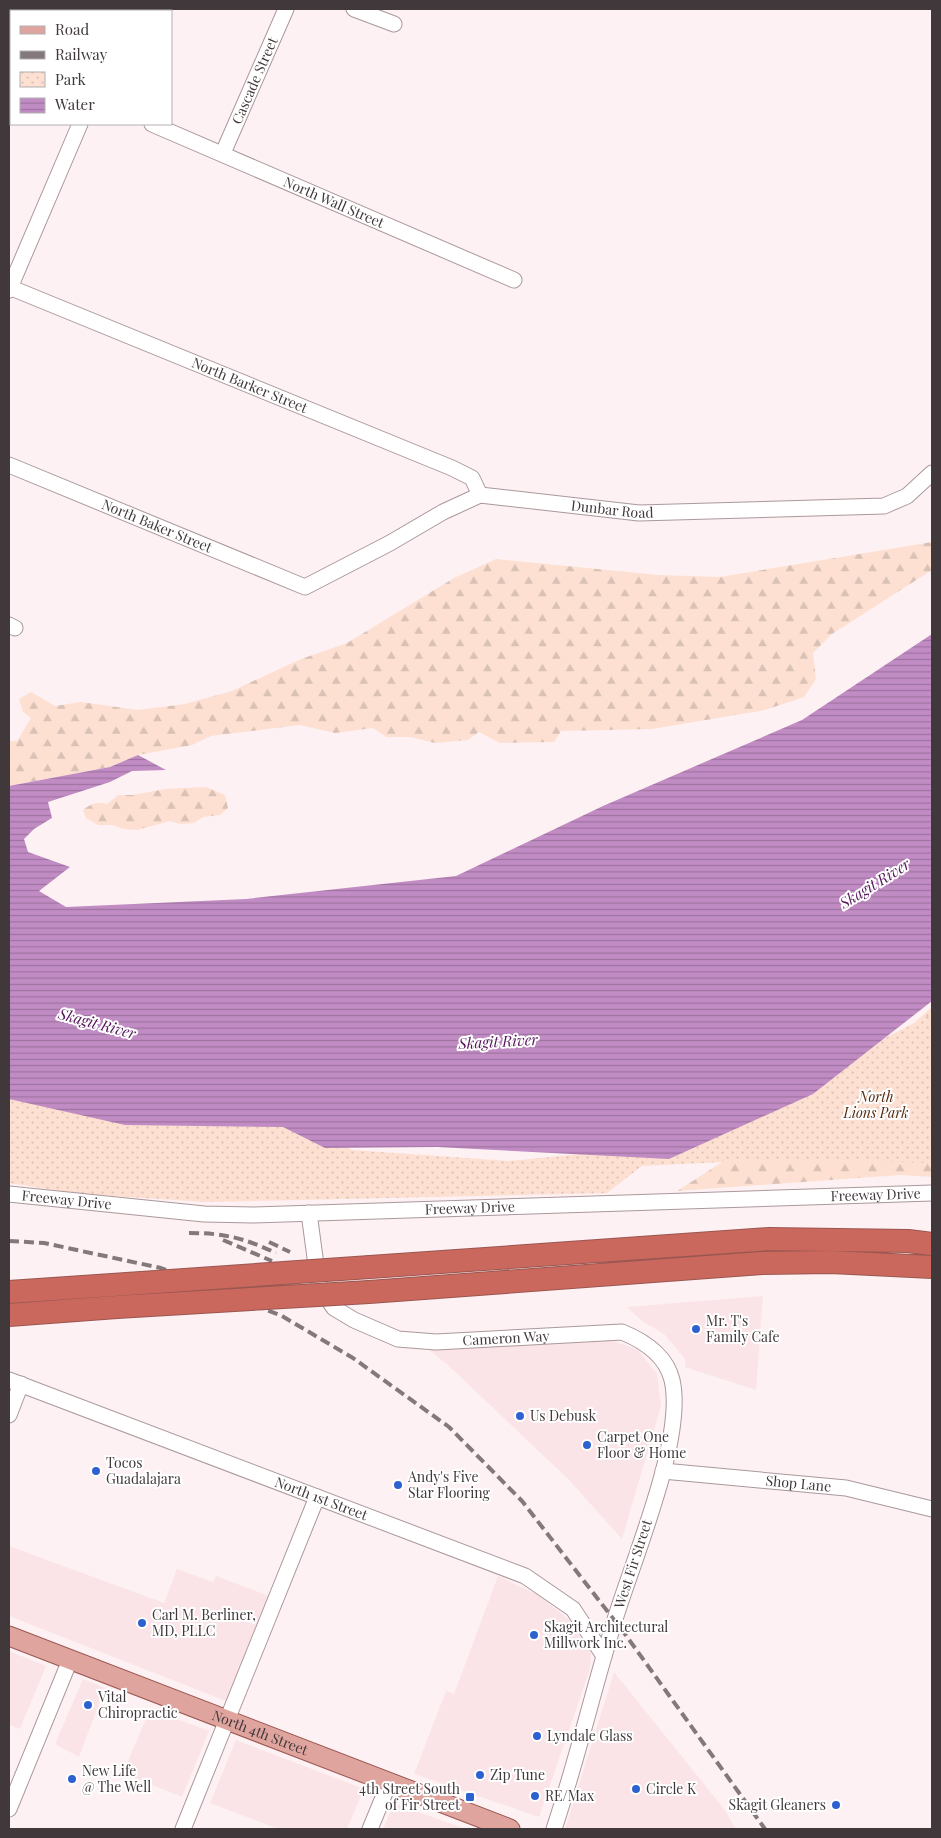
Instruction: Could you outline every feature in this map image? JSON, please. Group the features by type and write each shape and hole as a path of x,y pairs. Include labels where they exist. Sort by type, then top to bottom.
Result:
{"highway":[{"path":"9,1292 769,1239 908,1241 932,1244"},
{"path":"9,1314 369,1292 762,1263 831,1262 932,1267"}],"main road":[{"name":"North 4th Street","path":"9,1636 510,1829"}],"street":[{"name":"Cascade Street","path":"224,153 286,9"},
{"path":"354,9 394,24"},
{"path":"9,288 80,125"},
{"name":"North Wall Street","path":"154,125 224,153 514,280"},
{"name":"North Barker Street","path":"9,288 452,468 472,478 480,495"},
{"name":"North Baker Street","path":"9,465 304,587 390,544 443,512 480,495"},
{"name":"Dunbar Road","path":"480,495 638,513 884,506 907,496 932,473"},
{"name":"Freeway Drive","path":"9,1194 204,1214 309,1213 932,1193"},
{"name":"Cameron Way","path":"309,1213 320,1287 334,1308 354,1320 398,1339 436,1342 603,1331 622,1332 640,1339 660,1355 671,1378 674,1396 674,1417 663,1471"},
{"path":"9,1415 15,1382"},
{"name":"North 1st Street","path":"15,1382 525,1576 573,1609 604,1656"},
{"name":"Shop Lane","path":"663,1471 846,1488 932,1509"},
{"name":"West Fir Street","path":"554,1829 604,1656 663,1471"},
{"path":"183,1829 317,1497"},
{"path":"9,1809 70,1660"},
{"path":"370,1829 389,1783"}],"shaded area":[{"path":"763,1296 756,1390 685,1367 685,1359 664,1334 642,1321 627,1307"},
{"path":"600,1336 638,1350 657,1374 661,1406 622,1539 568,1479 449,1366 428,1349"},
{"path":"9,1546 164,1603 177,1569 213,1582 216,1576 269,1596 226,1701 9,1616"},
{"path":"498,1576 538,1595 568,1619 591,1653 590,1669 539,1817 414,1774 446,1691 454,1694"},
{"path":"9,1651 46,1666 20,1729 9,1725"},
{"path":"614,1672 724,1809 736,1829 565,1829"},
{"path":"83,1679 105,1688 79,1757 55,1744"},
{"path":"150,1709 209,1731 182,1797 123,1773"},
{"path":"236,1740 364,1789 347,1829 278,1829 210,1803"},
{"path":"394,1803 465,1829 383,1829"}],"green space":[{"path":"932,542 932,570 832,634 813,653 816,679 804,697 765,710 652,729 561,731 554,742 500,743 479,732 468,740 435,743 410,737 386,737 373,728 335,733 300,725 211,736 192,745 138,755 110,767 9,786 9,741 17,741 31,718 23,712 19,699 31,692 55,706 81,702 138,710 185,704 232,691 301,659 347,643 454,578 496,559 658,575 720,577"},
{"path":"206,787 225,795 228,808 220,815 203,817 194,823 180,824 170,821 137,830 124,829 112,825 98,825 86,818 83,810 94,804 107,804 118,795 133,795 165,789"},
{"path":"932,1007 932,1177 900,1175 677,1191 738,1152 813,1094 914,1023"},
{"name":"North Lions Park","path":"932,1014 932,1163 784,1159 642,1166 607,1193 206,1202 81,1194 9,1183 9,1092 264,1114 352,1150 509,1161 592,1153 846,1058"}],"water":[{"name":"Skagit River","path":"932,634 932,1001 813,1094 669,1159 437,1147 325,1148 283,1127 125,1125 9,1099 9,786 110,767 138,755 166,770 132,771 110,782 48,802 52,818 34,829 24,839 28,852 70,867 39,891 66,907 246,899 456,876 603,806 802,720"}],"railway":[{"path":"189,1233 234,1237 276,1253"},
{"path":"223,1240 272,1261"},
{"path":"9,1241 44,1243 161,1268 282,1316 353,1358 449,1427 522,1501 625,1634 765,1829"},
{"path":"269,1242 290,1252"}],"place":[{"name":"Mr. T's Family Cafe","path":"696,1329"},
{"name":"Us Debusk","path":"520,1416"},
{"name":"Carpet One Floor & Home","path":"587,1445"},
{"name":"Tocos Guadalajara","path":"96,1471"},
{"name":"Andy's Five Star Flooring","path":"398,1485"},
{"name":"Carl M. Berliner, MD, PLLC","path":"142,1623"},
{"name":"Skagit Architectural Millwork Inc.","path":"534,1635"},
{"name":"Vital Chiropractic","path":"88,1705"},
{"name":"Lyndale Glass","path":"537,1736"},
{"name":"Zip Tune","path":"480,1775"},
{"name":"New Life @ The Well","path":"72,1779"},
{"name":"Circle K","path":"636,1789"},
{"name":"RE/Max","path":"535,1796"},
{"name":"4th Street South of Fir Street","path":"470,1797"},
{"name":"Skagit Gleaners","path":"836,1805"}]}
